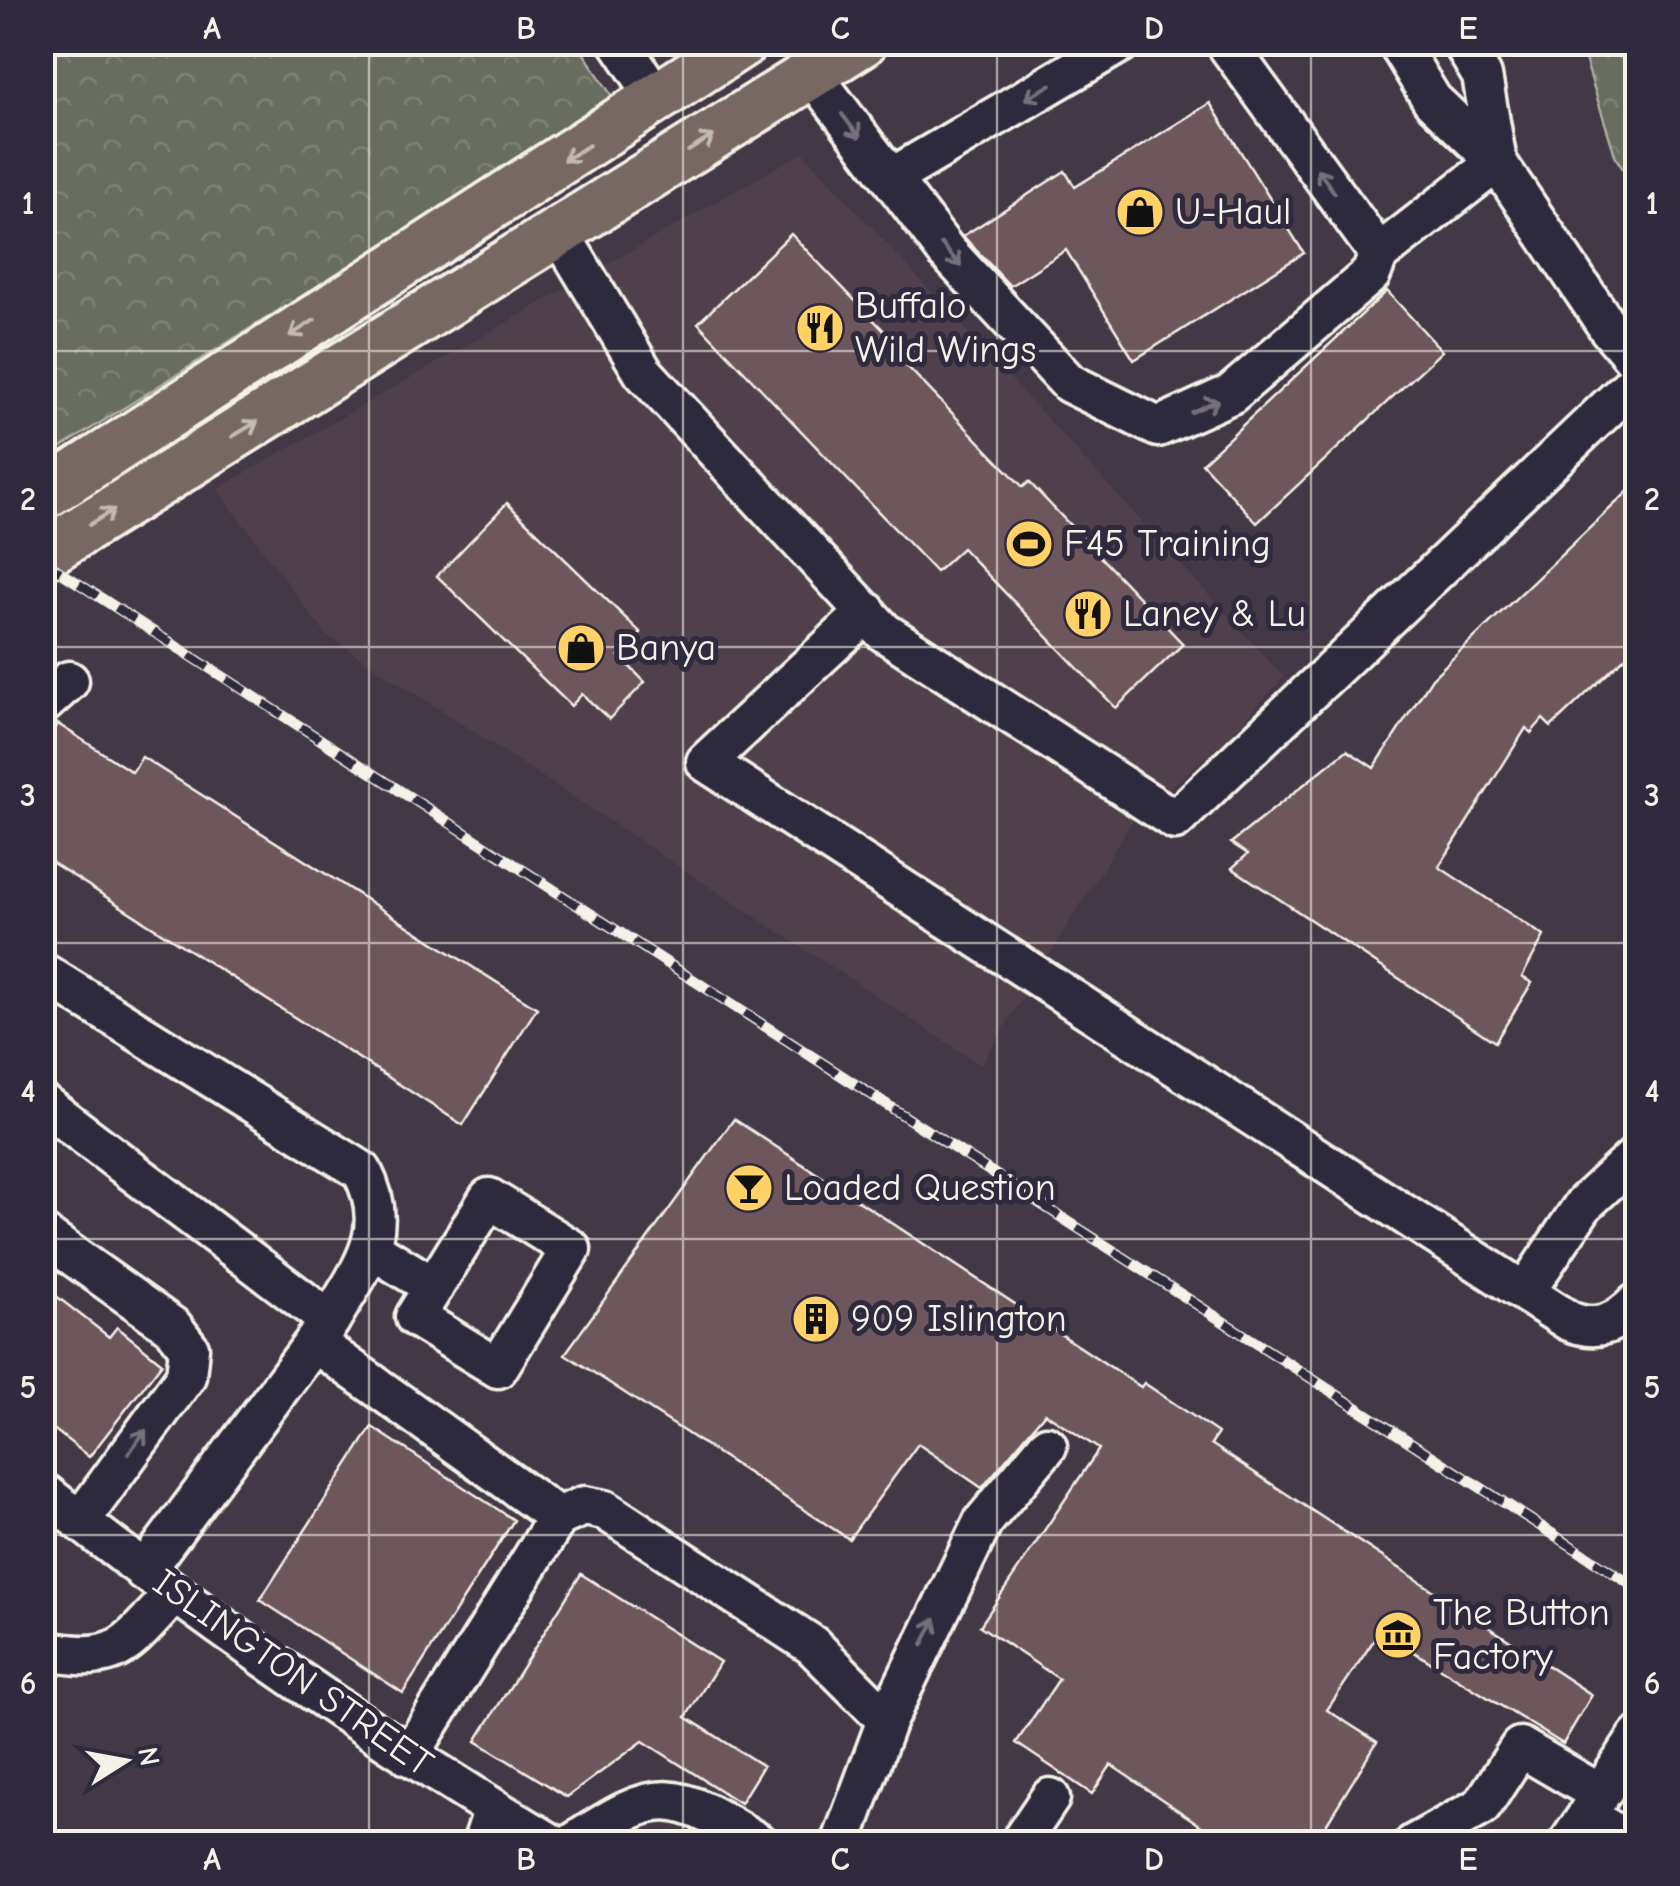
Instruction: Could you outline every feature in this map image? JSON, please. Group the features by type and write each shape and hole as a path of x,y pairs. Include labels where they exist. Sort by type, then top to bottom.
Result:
{"main road":[{"path":"42,496 744,42"},
{"path":"42,554 862,42"}],"street":[{"path":"620,42 658,100"},
{"path":"891,178 1122,42"},
{"path":"1225,42 1379,254"},
{"path":"1397,42 1432,100 1497,162 1610,329 1638,363"},
{"path":"1462,42 1482,76 1497,162"},
{"path":"812,74 946,251 1069,383 1158,427 1231,394 1371,274 1379,254 1497,162"},
{"path":"559,232 643,372 884,632 1174,820 1638,379"},
{"path":"867,612 706,762 1581,1326 1607,1325 1635,1311"},
{"path":"42,972 362,1171 374,1194 372,1249 322,1332 144,1571"},
{"path":"42,1103 322,1332 558,1517"},
{"path":"1525,1292 1584,1204 1638,1154"},
{"path":"489,1198 571,1250 498,1368 416,1317 434,1288 489,1198"},
{"path":"42,1234 173,1327 189,1348 186,1376 80,1521"},
{"path":"372,1249 434,1288"},
{"path":"841,1844 887,1720 982,1522 1047,1446"},
{"name":"ISLINGTON STREET","path":"42,1491 174,1594 409,1756 488,1826 552,1844"},
{"path":"409,1756 558,1517 584,1506 604,1510 812,1645 887,1720"},
{"path":"42,1650 101,1657 124,1647 174,1594"},
{"path":"1585,1818 1638,1737"},
{"path":"1414,1844 1482,1806 1520,1747 1585,1818 1632,1844"},
{"path":"1019,1844 1050,1798"},
{"path":"572,1844 621,1812 652,1799 680,1800 760,1844"}],"shaded area":[{"path":"803,152 1284,677 1229,737 1133,820 981,1065 326,635 217,489"}],"green space":[{"path":"43,43 577,43 614,99 43,459"},
{"path":"1580,43 1637,43 1637,191 1616,158"}],"building":[{"name":"U-Haul","path":"1210,103 1304,253 1134,360 1066,250 1010,286 963,236 1065,171 1075,187"},
{"path":"791,234 913,361 907,366 1023,487 1029,482 1183,644 1116,708 962,548 936,572 698,323"},
{"name":"U-Haul","path":"1387,291 1442,351 1257,523 1202,463"},
{"path":"1638,482 1638,645 1551,727 1543,719 1531,733 1526,728 1439,867 1544,936 1522,977 1532,983 1495,1042 1232,868 1248,854 1231,843 1347,750 1374,768 1432,678"},
{"path":"507,503 641,633 619,656 645,682 609,719 582,694 571,706 437,576"},
{"path":"58,724 132,772 142,757 537,1008 463,1125 42,856 42,749"},
{"path":"734,1119 1141,1387 1144,1383 1218,1433 1211,1444 1592,1695 1563,1744 1380,1631 1327,1710 1377,1742 1314,1844 1228,1844 1111,1765 1092,1794 1016,1743 1059,1679 980,1626 1099,1449 1045,1413 982,1488 918,1444 849,1539 565,1354"},
{"path":"42,1285 109,1337 117,1327 162,1363 89,1457 42,1420"},
{"path":"372,1427 514,1520 403,1693 260,1600"},
{"path":"581,1574 720,1662 686,1717 763,1766 740,1803 643,1741 567,1797 476,1741"}],"waterway":[{"path":"1620,42 1638,85"}],"railway":[{"path":"42,560 1638,1589"}],"place":[{"name":"U-Haul","path":"1140,212"},
{"name":"Buffalo Wild Wings","path":"820,328"},
{"name":"F45 Training","path":"1029,544"},
{"name":"Laney & Lu","path":"1088,614"},
{"name":"Banya","path":"581,648"},
{"name":"Loaded Question","path":"749,1188"},
{"name":"909 Islington","path":"816,1319"},
{"name":"The Button Factory","path":"1398,1635"}]}
